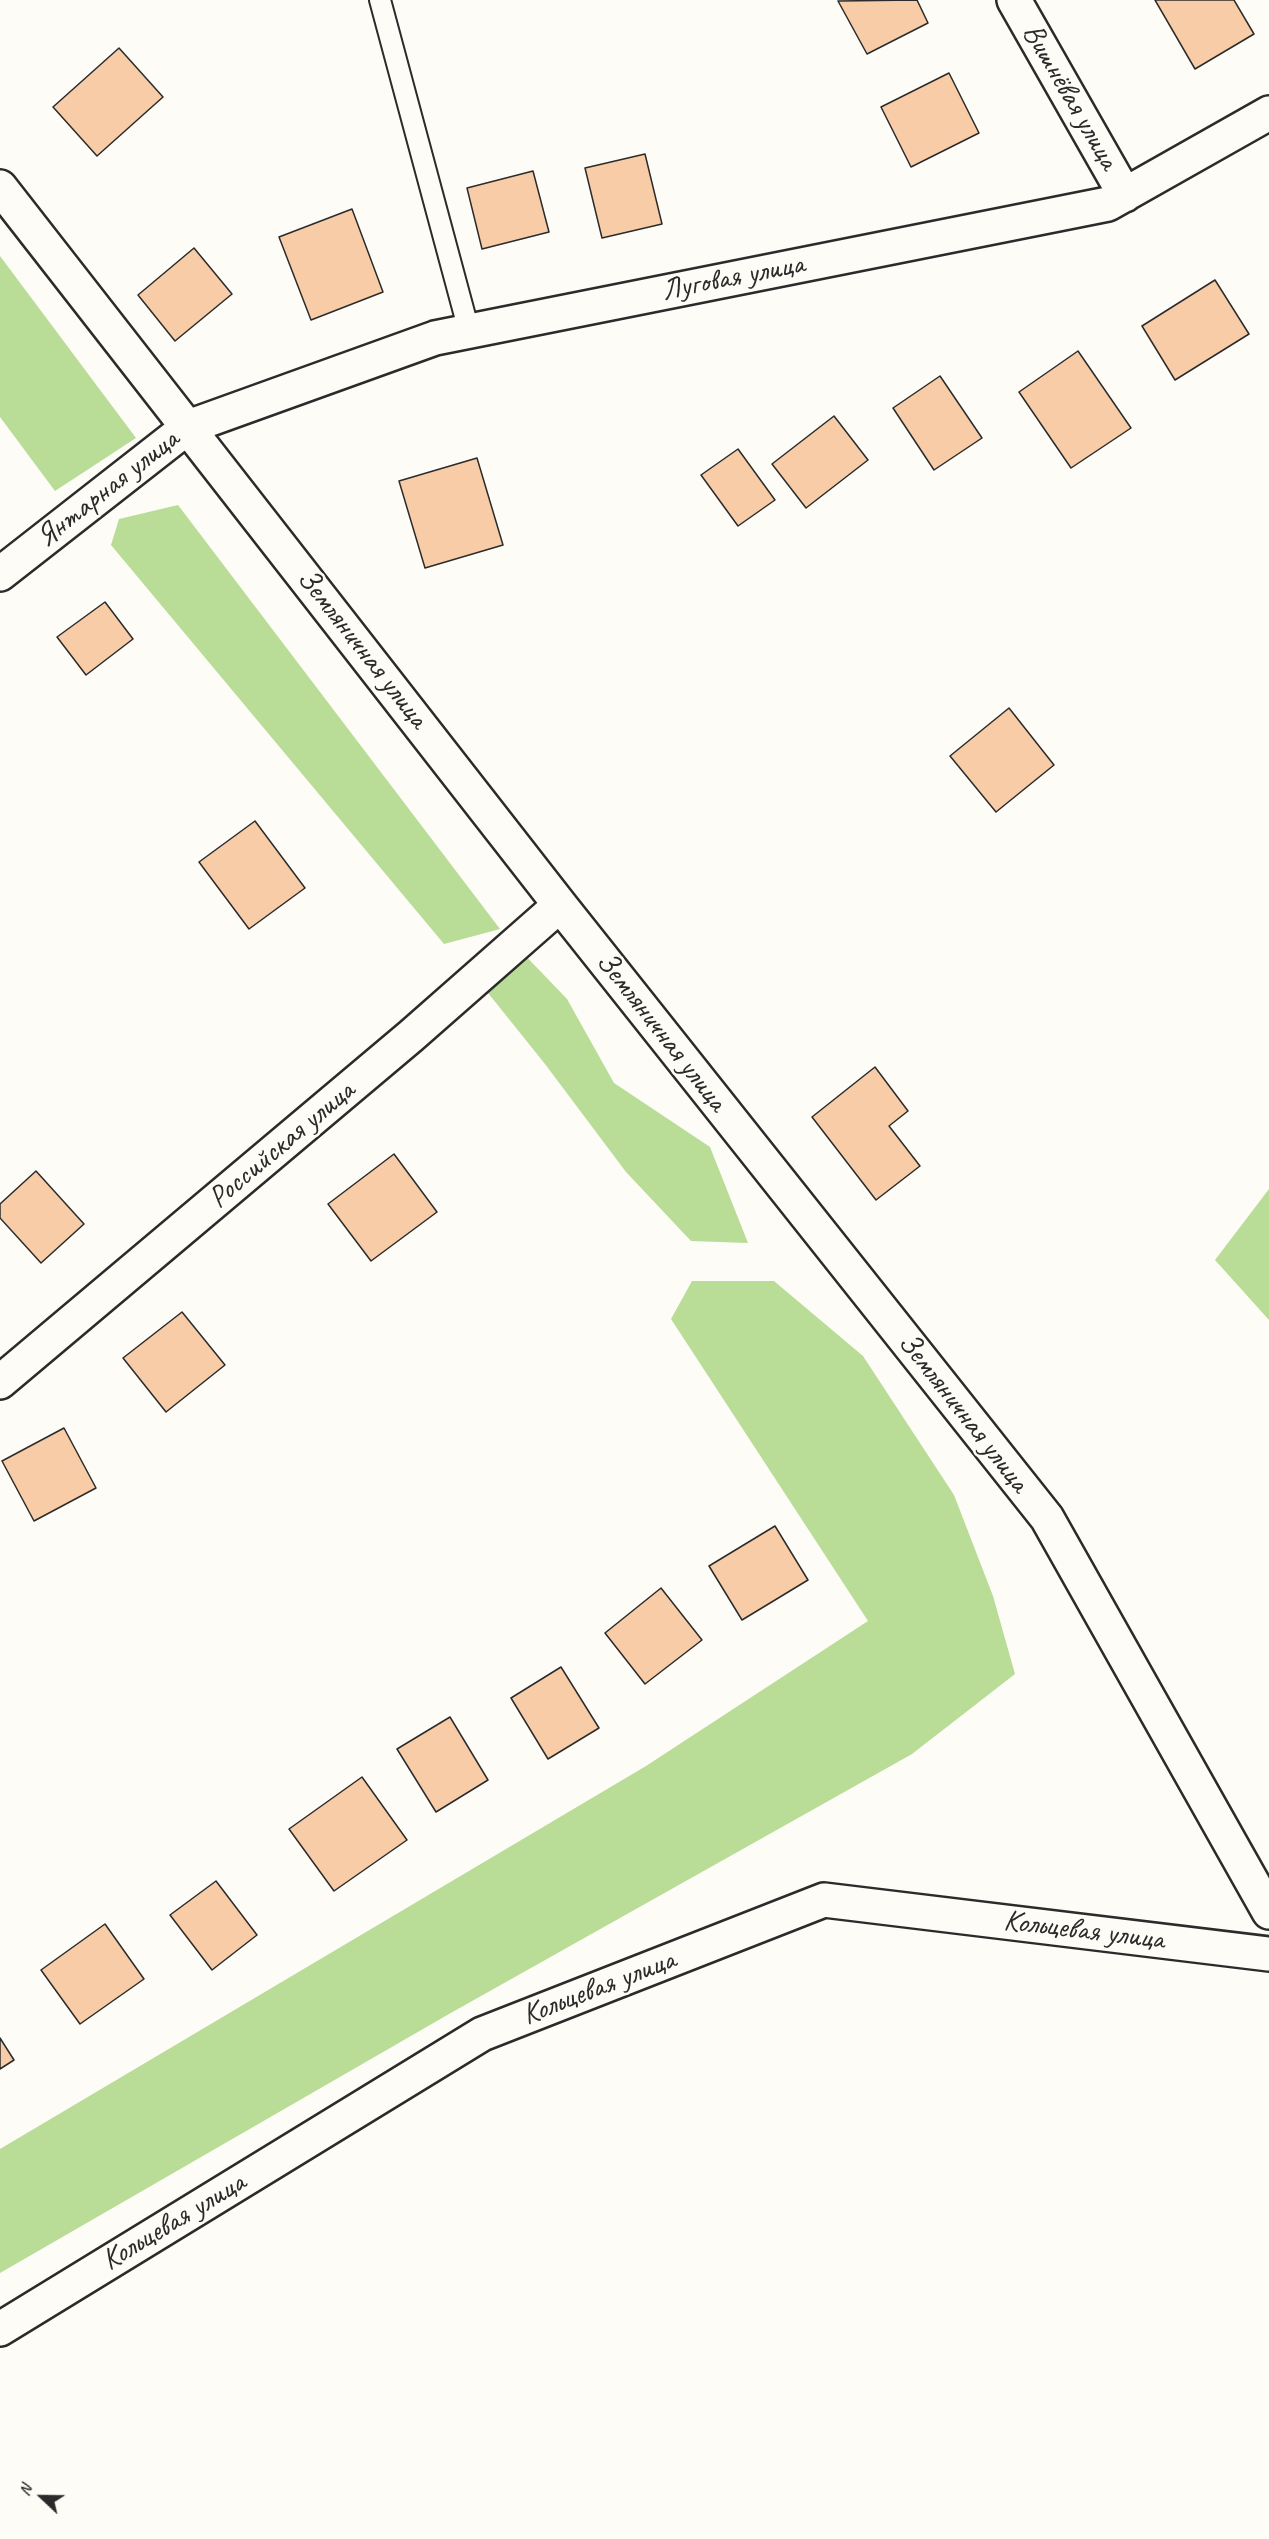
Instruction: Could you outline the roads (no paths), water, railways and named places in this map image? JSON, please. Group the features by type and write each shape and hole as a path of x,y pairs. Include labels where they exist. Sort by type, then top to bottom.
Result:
{"street":[{"name":"Вишнёвая улица","path":"1014,0 1125,195"},
{"name":"Луговая улица","path":"188,427 435,338 1108,204 1269,113"},
{"name":"Земляничная улица","path":"0,187 561,904 1047,1518 1269,1912"},
{"name":"Янтарная улица","path":"0,574 188,427"},
{"name":"Российская улица","path":"0,1382 411,1036 561,904"},
{"name":"Кольцевая улица","path":"0,2329 482,2034 824,1900 1269,1954"}],"lane":[{"path":"380,0 469,331"}]}
